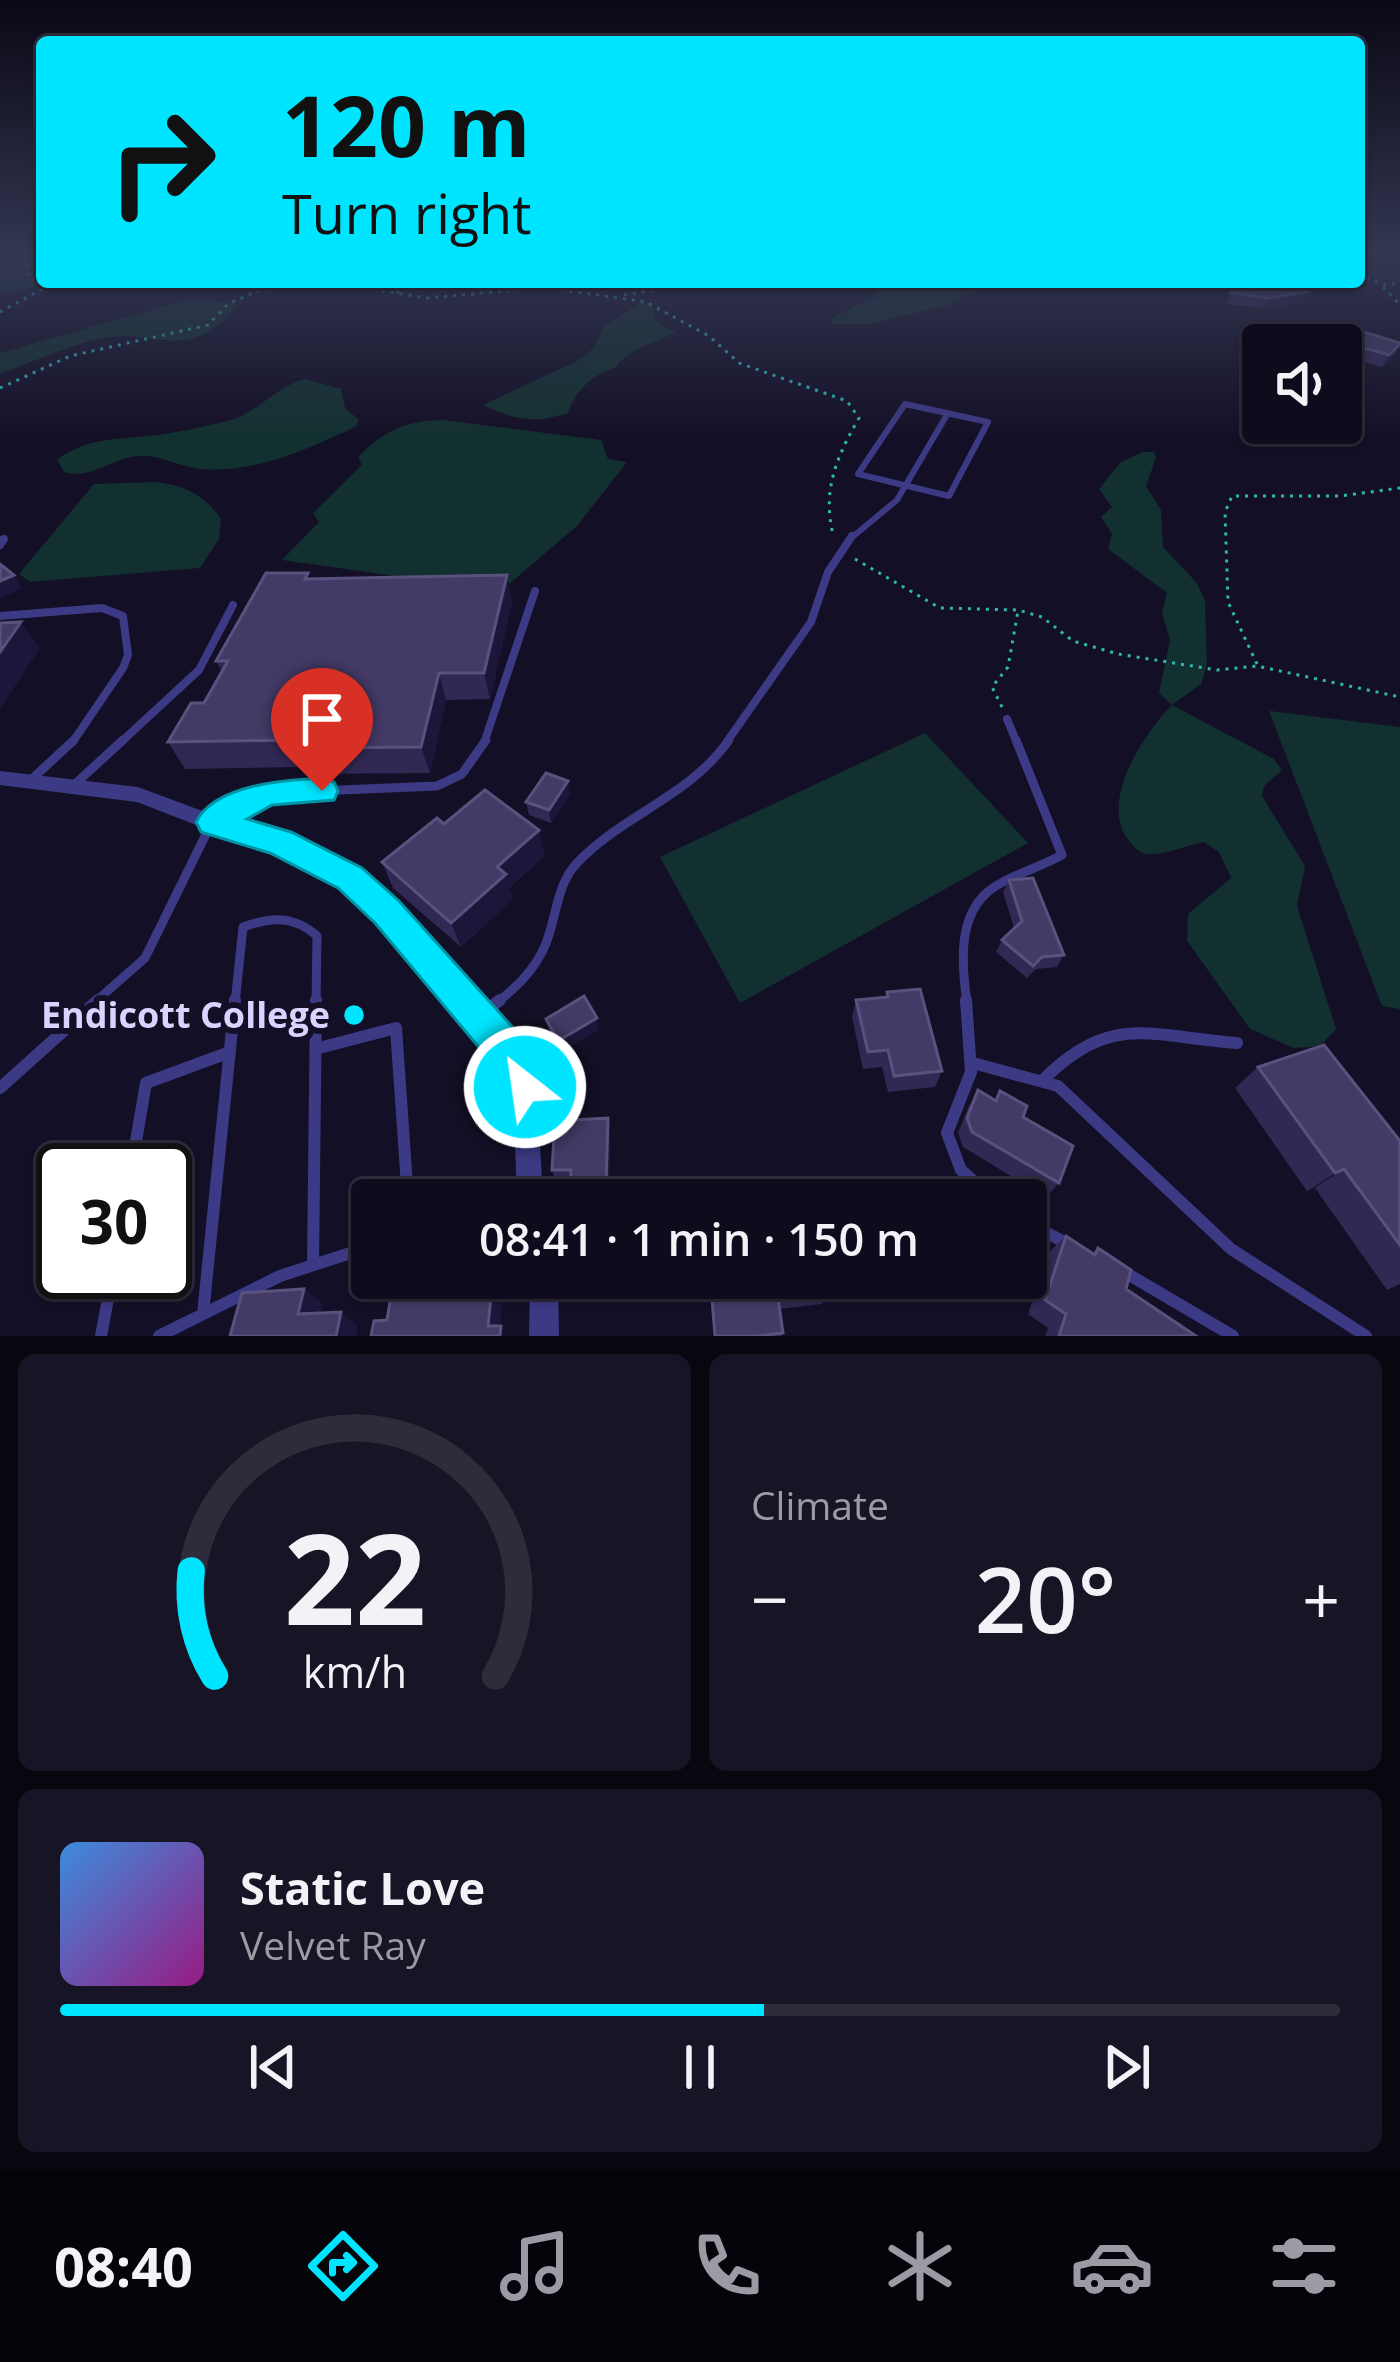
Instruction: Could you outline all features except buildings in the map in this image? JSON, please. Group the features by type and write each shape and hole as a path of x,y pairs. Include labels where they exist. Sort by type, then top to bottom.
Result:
{"street":[{"path":"0,778 138,796 279,842 350,878 387,912 511,1055 525,1087 524,1179"},
{"path":"544,1299 544,1336"}],"lane":[{"path":"905,404 988,422 949,496 904,485 858,474 905,404"},
{"path":"478,1016 516,989 544,948 557,899 576,863 708,769 811,622 828,572 844,548 855,532 897,500 948,413"},
{"path":"0,1088 145,958 212,822 267,793 437,787 460,777 473,761 501,700 535,591"},
{"path":"73,786 199,670 233,605"},
{"path":"0,616 101,608 122,616 128,655 123,668 70,745 30,781"},
{"path":"967,1179 949,1147 946,1120 973,1063 964,1002 964,954 974,907 988,890 1062,856 1055,824 1007,718"},
{"path":"203,1314 243,927 281,918 304,921 317,936 313,1265"},
{"path":"319,1048 396,1028 407,1179"},
{"path":"1042,1081 1066,1053 1095,1036 1126,1032 1237,1043"},
{"path":"136,1143 146,1084 230,1052"},
{"path":"973,1063 1058,1086 1231,1250 1366,1336"},
{"path":"1047,1233 1076,1248"},
{"path":"159,1336 280,1276 351,1253"},
{"path":"1115,1267 1233,1336"},
{"path":"101,1336 108,1299"}],"path":[{"path":"0,388 70,356 208,325 216,316"},
{"path":"673,316 709,336 739,364 847,401 859,418 830,466 826,514 855,560 940,608 1018,610 1042,617 1073,641 1118,654 1217,670 1257,666 1400,697"},
{"path":"1257,666 1228,602 1225,512 1232,496 1340,496 1400,488"},
{"path":"1007,718 992,687 1008,667 1018,610"}],"green space":[{"path":"129,316 227,316 202,335 185,340 98,339 0,374 0,353"},
{"path":"619,316 655,316 658,323 676,332 592,379 568,413 524,419 483,405 579,360 593,349 605,325"},
{"path":"901,316 870,324 832,324 832,318"},
{"path":"305,379 341,389 345,408 359,420 355,427 300,451 241,468 201,469 137,456 73,474 64,472 57,460 105,440 231,420"},
{"path":"443,420 601,440 608,459 627,462 577,526 501,591 282,560 319,522 313,513 362,465 358,457 368,448 396,429"},
{"path":"1154,452 1156,458 1146,486 1161,510 1163,547 1196,582 1205,600 1207,664 1201,684 1172,705 1159,693 1170,640 1162,613 1167,593 1108,549 1112,534 1101,517 1112,507 1099,489 1121,462"},
{"path":"156,482 193,492 221,518 219,539 200,568 30,582 19,574 94,484"},
{"path":"1172,705 1274,759 1282,770 1264,786 1262,796 1305,866 1297,906 1336,1029 1320,1046 1294,1048 1250,1029 1187,941 1188,914 1231,878 1219,852 1204,842 1145,854 1127,838 1120,823 1119,805 1129,768 1149,732"},
{"path":"1269,711 1400,727 1400,1009 1382,1006"},
{"path":"925,733 1028,843 740,1003 660,857"}],"place":[{"name":"Endicott College","path":"354,1015"}],"route":[{"path":"322,791 267,793 212,822 279,842 350,878 387,912 511,1055 525,1087"}]}
